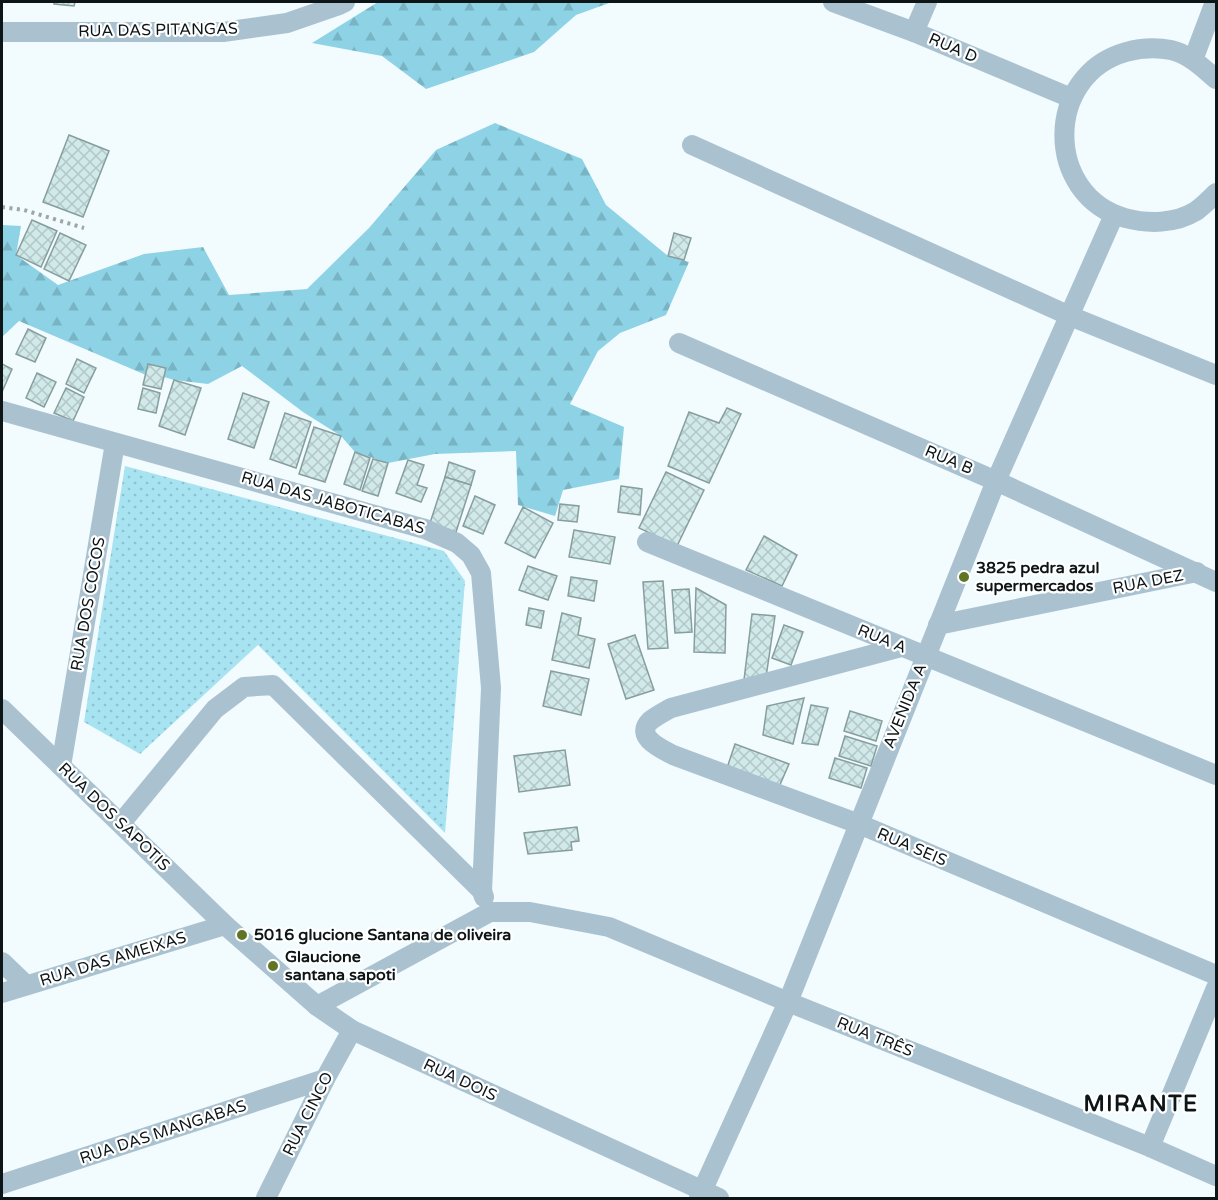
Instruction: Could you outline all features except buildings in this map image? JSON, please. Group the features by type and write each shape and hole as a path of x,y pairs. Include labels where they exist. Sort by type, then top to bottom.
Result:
{"street":[{"name":"RUA DAS PITANGAS","path":"2,32 223,32 287,23 345,2"},
{"name":"RUA D","path":"833,2 914,32 1071,98"},
{"path":"914,32 927,2"},
{"path":"1193,60 1215,2"},
{"path":"1216,79 1193,60 1172,50 1142,48 1113,56 1088,74 1071,98 1064,125 1065,152 1074,178 1091,200 1114,215 1141,222 1169,221 1195,211 1216,193"},
{"path":"692,145 1070,316 1216,375"},
{"name":"AVENIDA A","path":"707,1196 788,1002 996,481 1114,215"},
{"name":"RUA B","path":"679,343 996,481 1216,582"},
{"name":"RUA DAS JABOTICABAS","path":"2,411 425,529 457,543 471,555 481,573 490,688 482,891 490,912"},
{"name":"RUA DOS COCOS","path":"61,766 116,443"},
{"name":"RUA A","path":"647,543 1216,775"},
{"name":"RUA DEZ","path":"938,625 1216,568"},
{"name":"RUA SEIS","path":"901,647 671,708 648,723 645,730 650,741 673,755 859,825 1216,975"},
{"name":"RUA DAS JABOTICABAS","path":"121,823 215,709 244,687 273,685 482,891"},
{"name":"RUA DOS SAPOTIS","path":"2,710 225,924"},
{"path":"318,1006 490,912"},
{"name":"RUA TRÊS","path":"490,912 530,912 609,927 1216,1176"},
{"name":"RUA DAS AMEIXAS","path":"2,993 225,924"},
{"name":"RUA DOIS","path":"225,924 318,1006 352,1030 707,1196"},
{"path":"2,962 26,985"},
{"path":"1149,1147 1216,988"},
{"name":"RUA CINCO","path":"266,1198 352,1030"},
{"name":"RUA DAS MANGABAS","path":"2,1184 325,1079"}],"path":[{"path":"2,207 24,210 84,228"}],"green space":[{"path":"378,2 612,2 576,15 534,52 426,89 382,56 312,43"},
{"path":"495,123 582,159 606,205 668,256 689,262 666,315 620,333 598,351 570,404 624,427 619,479 563,490 555,516 518,505 516,451 435,454 388,463 355,452 341,436 303,412 242,366 208,384 174,380 164,377 166,368 149,364 146,375 19,321 2,337 2,225 21,226 16,255 58,285 144,254 203,247 229,295 307,289 369,228 436,150"}],"shaded area":[{"path":"125,466 444,551 465,581 445,833 258,645 140,754 84,722"}],"place":[{"name":"3825 pedra azul supermercados","path":"964,577"},
{"name":"5016 glucione Santana de oliveira","path":"242,935"},
{"name":"Glaucione santana sapoti","path":"273,966"}],"district":[{"name":"MIRANTE","path":"1141,1104"}]}
